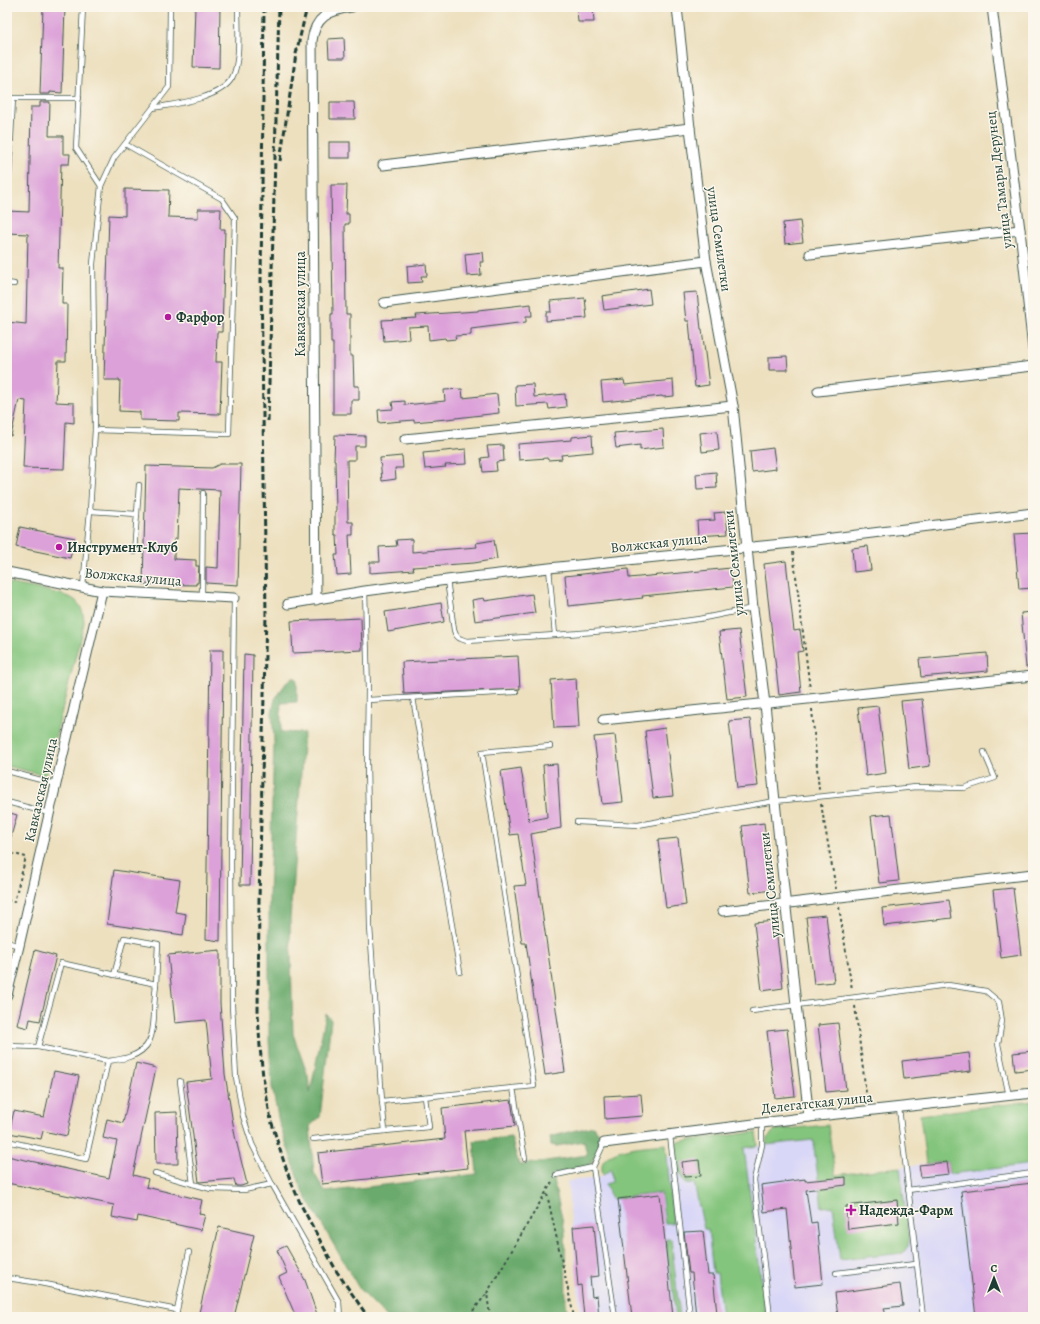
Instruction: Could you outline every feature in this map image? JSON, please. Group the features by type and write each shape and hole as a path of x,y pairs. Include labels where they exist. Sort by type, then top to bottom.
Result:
{"street":[{"path":"325,13 339,8 352,7"},
{"name":"улица Семилетки","path":"677,7 706,261 733,406 752,608 765,704 796,1005 810,1117"},
{"name":"улица Тамары Дерунец","path":"992,7 1020,230 1033,349"},
{"name":"Кавказская улица","path":"316,600 312,41 315,28 325,13"},
{"path":"383,165 690,128"},
{"path":"810,254 1020,230"},
{"path":"384,303 706,261"},
{"path":"818,391 1033,366"},
{"path":"404,438 733,406"},
{"name":"Волжская улица","path":"288,604 365,591 447,580 792,543 1033,513"},
{"name":"Волжская улица","path":"7,572 102,591 234,598"},
{"name":"Кавказская улица","path":"7,995 11,961 19,946 102,591"},
{"path":"603,720 1033,676"},
{"path":"723,911 1033,874"},
{"name":"Делегатская улица","path":"604,1143 810,1117 1033,1094"}],"lane":[{"path":"83,7 76,148 101,186"},
{"path":"83,587 95,430 93,264 101,186 114,158 169,87 170,7"},
{"path":"153,108 184,103 207,96 223,88 233,78 238,60 238,7"},
{"path":"8,197 13,98 79,98"},
{"path":"95,430 229,434 235,218 222,198 125,144"},
{"path":"7,283 14,284"},
{"path":"134,552 140,485"},
{"path":"202,596 203,493"},
{"path":"90,511 137,514"},
{"path":"549,568 556,635"},
{"path":"447,580 454,630 457,637 461,640 467,641 618,630 700,619 752,608"},
{"path":"365,591 368,700 367,763 370,927 385,1131"},
{"path":"234,598 231,863 232,1005 236,1077 247,1131 272,1184 339,1302 340,1317"},
{"path":"368,700 516,692"},
{"path":"413,698 460,972"},
{"path":"382,1101 534,1086 482,752 550,746"},
{"path":"577,822 638,825 775,801 916,787 964,788 995,778 984,752"},
{"path":"7,771 56,784"},
{"path":"7,802 49,813"},
{"path":"7,1046 38,1047 108,1061 129,1057 139,1052 146,1047 153,1032 158,944 124,938 114,975"},
{"path":"7,942 19,946"},
{"path":"38,1047 61,963 156,984"},
{"path":"752,1011 948,985 986,991 999,1002 1002,1021 998,1044 1009,1096"},
{"path":"7,1141 86,1159 108,1061"},
{"path":"180,1081 193,1184"},
{"path":"513,1088 525,1159"},
{"path":"313,1139 429,1127 425,1096"},
{"path":"899,1108 923,1317"},
{"path":"762,1123 762,1145 754,1180 770,1317"},
{"path":"670,1134 690,1317"},
{"path":"604,1143 593,1167 615,1317"},
{"path":"556,1175 593,1167"},
{"path":"155,1173 211,1189 244,1190 272,1184"},
{"path":"908,1190 1033,1173"},
{"path":"176,1317 189,1252"},
{"path":"836,1273 916,1264"},
{"path":"7,1278 40,1282 178,1310"}],"path":[{"path":"792,543 811,699 820,797 853,993"},
{"path":"7,900 14,902 26,857 8,852"},
{"path":"854,1000 868,1111"},
{"path":"472,1317 473,1311 487,1292 556,1175"},
{"path":"546,1192 574,1317"},
{"path":"487,1292 490,1317"}],"shaded area":[{"path":"813,1140 819,1177 1033,1151 1033,1317 581,1317 567,1181 599,1178 619,1162"}],"green space":[{"path":"7,583 64,595 78,603 83,614 84,623 46,774 44,775 7,766"},
{"path":"293,677 297,679 297,702 281,703 281,732 304,733 290,919 293,1034 308,1076 310,1093 326,1014 331,1020 320,1117 310,1126 314,1173 325,1192 477,1174 474,1141 511,1137 519,1165 587,1155 584,1141 557,1146 551,1145 550,1137 593,1126 601,1136 599,1148 590,1165 552,1175 565,1231 566,1305 573,1317 387,1317 360,1290 302,1190 279,1122 272,1087 269,1040 269,896 274,743 272,712 275,699 286,683"},
{"path":"1033,1101 1033,1164 949,1174 947,1162 926,1164 920,1115"},
{"path":"828,1125 835,1175 900,1167 909,1241 908,1246 903,1253 840,1260 833,1206 822,1207 813,1140 766,1145 767,1138 775,1130"},
{"path":"756,1132 758,1146 744,1148 766,1317 722,1317 717,1273 713,1273 708,1229 704,1229 694,1183 684,1183 679,1171 676,1142","holes":["699,1161 701,1176 684,1177 683,1162"]},
{"path":"666,1144 673,1223 665,1223 661,1193 612,1199 605,1184 612,1182 611,1169 603,1175 602,1168 603,1162 608,1157 622,1150 641,1146"},
{"path":"666,1239 671,1239 680,1317 676,1317"}],"building":[{"path":"43,7 65,7 62,93 50,92 50,94 40,94"},
{"path":"195,7 220,7 219,68 193,67"},
{"path":"577,9 593,9 594,22 578,22"},
{"path":"344,38 345,58 329,58 328,39"},
{"path":"40,102 50,102 49,136 63,136 63,154 70,154 69,164 61,164 58,268 63,268 62,304 67,304 66,361 58,361 56,402 74,403 74,423 66,422 64,469 23,468 26,401 19,400 11,436 7,435 7,322 26,324 28,234 7,233 7,211 29,212 31,107 40,107"},
{"path":"330,102 354,102 355,119 330,119"},
{"path":"329,142 350,142 350,158 329,158"},
{"path":"331,185 347,185 346,214 349,214 349,224 345,224 346,314 350,314 350,356 353,356 354,386 359,386 359,400 351,400 351,414 333,414 333,343 331,343 331,314 333,314"},
{"path":"125,189 169,190 168,217 198,218 198,209 221,209 220,229 225,229 222,332 217,332 216,362 222,362 220,414 179,413 179,421 140,420 140,412 119,411 120,380 104,380 109,215 125,216"},
{"path":"800,221 803,242 785,244 783,223"},
{"path":"483,252 484,262 480,262 481,275 467,276 465,254"},
{"path":"426,264 427,276 421,276 422,282 408,283 407,266"},
{"path":"649,289 651,304 604,310 602,296"},
{"path":"697,292 709,385 695,387 689,321 686,321 683,293"},
{"path":"585,298 587,318 546,321 546,312 551,312 550,301"},
{"path":"531,304 532,316 526,316 526,322 471,329 471,335 455,336 456,339 446,340 445,338 429,340 428,326 408,327 409,339 384,341 382,320 417,318 416,315 478,311"},
{"path":"787,356 788,370 769,370 769,357"},
{"path":"624,380 625,385 673,380 674,396 603,402 601,382"},
{"path":"533,384 534,397 565,394 566,407 549,409 548,404 516,406 515,385"},
{"path":"462,389 463,398 497,394 499,413 414,422 414,420 379,423 378,410 393,409 392,402 405,401 405,405 445,401 444,390"},
{"path":"663,429 664,447 640,450 640,445 616,448 614,433"},
{"path":"717,431 719,450 702,452 700,433"},
{"path":"335,435 365,436 365,446 355,446 355,460 347,460 348,522 353,522 353,535 349,535 351,574 337,575 335,555 338,555 337,535 335,535"},
{"path":"592,435 593,452 561,455 562,459 548,460 547,458 519,460 518,444 572,440 572,437"},
{"path":"503,445 504,461 496,462 497,471 483,472 481,458 489,457 487,446"},
{"path":"773,448 776,469 752,472 750,451"},
{"path":"466,449 467,464 445,465 446,467 425,469 423,453"},
{"path":"402,456 403,468 395,468 396,479 382,481 380,458"},
{"path":"220,464 241,464 238,585 206,583 206,567 218,568 220,490 179,488 177,539 174,539 174,559 196,560 196,566 199,566 198,583 196,583 196,585 143,584 146,466 212,468"},
{"path":"716,472 717,488 697,489 696,474"},
{"path":"726,512 728,534 698,536 697,521 715,520 714,513"},
{"path":"20,527 75,538 70,558 16,547"},
{"path":"1033,533 1033,588 1019,589 1014,534"},
{"path":"412,539 412,552 477,547 476,543 494,540 497,559 474,563 413,567 414,570 370,573 370,562 380,562 379,547 397,546 396,540"},
{"path":"868,546 871,570 854,572 852,548"},
{"path":"786,561 794,631 800,630 803,651 797,652 801,692 779,695 764,564"},
{"path":"731,568 733,587 642,596 643,598 568,606 565,576 628,569 629,578"},
{"path":"532,594 535,613 475,621 472,600 484,598 485,601"},
{"path":"441,603 444,622 388,632 385,612"},
{"path":"1033,612 1033,667 1026,667 1021,613"},
{"path":"361,618 362,650 293,653 291,621"},
{"path":"739,630 747,697 727,699 719,632"},
{"path":"210,650 223,650 220,941 206,939"},
{"path":"987,653 988,671 921,677 919,659"},
{"path":"244,654 253,655 250,885 240,885"},
{"path":"518,656 520,689 404,694 402,662"},
{"path":"576,678 579,727 554,728 551,680"},
{"path":"922,699 930,766 909,769 901,701"},
{"path":"878,706 886,773 866,776 858,708"},
{"path":"750,719 758,786 737,788 729,721"},
{"path":"665,728 673,796 653,798 645,731"},
{"path":"615,735 623,802 602,804 594,737"},
{"path":"557,764 561,828 531,834 565,1072 545,1075 526,943 522,943 514,886 526,885 518,834 510,835 501,771 521,768 529,821 547,817 543,765"},
{"path":"7,812 17,815 10,840 7,840"},
{"path":"891,814 899,881 879,883 871,816"},
{"path":"764,823 772,890 750,893 742,826"},
{"path":"678,838 686,905 666,908 658,840"},
{"path":"114,870 180,880 175,912 186,914 183,935 107,924"},
{"path":"1013,888 1021,955 1001,958 993,890"},
{"path":"949,900 952,918 884,926 882,908"},
{"path":"826,915 834,982 814,984 806,917"},
{"path":"775,921 783,988 762,991 754,923"},
{"path":"35,950 56,956 40,1021 30,1019 28,1028 17,1025"},
{"path":"220,950 220,1003 225,1074 235,1136 247,1184 241,1186 236,1186 234,1179 199,1182 186,1082 212,1079 206,1020 175,1023 168,955"},
{"path":"838,1023 846,1090 826,1092 818,1025"},
{"path":"787,1029 795,1096 775,1098 767,1031"},
{"path":"1033,1051 1033,1069 1015,1071 1013,1053"},
{"path":"969,1053 971,1071 904,1079 902,1061"},
{"path":"136,1063 156,1068 133,1175 148,1179 146,1187 202,1200 199,1214 205,1215 201,1230 138,1216 137,1222 112,1217 114,1205 7,1183 7,1156 109,1178 117,1141 103,1138 107,1119 123,1123"},
{"path":"54,1071 79,1076 67,1136 43,1131 41,1139 9,1133 14,1111 44,1117"},
{"path":"641,1094 643,1116 605,1119 604,1096"},
{"path":"511,1100 515,1126 464,1131 468,1168 322,1184 318,1153 445,1139 442,1108"},
{"path":"177,1112 178,1164 156,1164 155,1113"},
{"path":"699,1160 701,1176 684,1177 682,1162"},
{"path":"947,1162 949,1174 921,1177 919,1165"},
{"path":"846,1177 846,1185 806,1190 811,1223 817,1222 823,1284 795,1287 787,1209 764,1212 761,1185 805,1179 805,1181"},
{"path":"1033,1183 1033,1317 976,1317 961,1191"},
{"path":"660,1194 673,1317 632,1317 618,1199"},
{"path":"897,1200 899,1223 848,1229 846,1206"},
{"path":"594,1225 599,1276 590,1277 592,1297 597,1296 599,1317 584,1317 581,1285 578,1286 573,1227"},
{"path":"219,1227 254,1235 234,1317 198,1317"},
{"path":"703,1231 708,1275 713,1275 717,1314 696,1317 692,1273 689,1273 684,1232"},
{"path":"286,1246 305,1280 318,1317 296,1317 279,1277 287,1273 277,1250"},
{"path":"900,1284 903,1306 884,1308 886,1316 838,1317 835,1293"}],"railway":[{"path":"264,7 261,281 266,614 259,900 258,1013 260,1047 263,1077 271,1120 289,1177 301,1205 337,1272 368,1317"},
{"path":"268,421 279,7"},
{"path":"280,161 296,54 307,7"}],"place":[{"name":"Фарфор","path":"168,317"},
{"name":"Инструмент-Клуб","path":"59,547"},
{"name":"Надежда-Фарм","path":"851,1210"}]}
